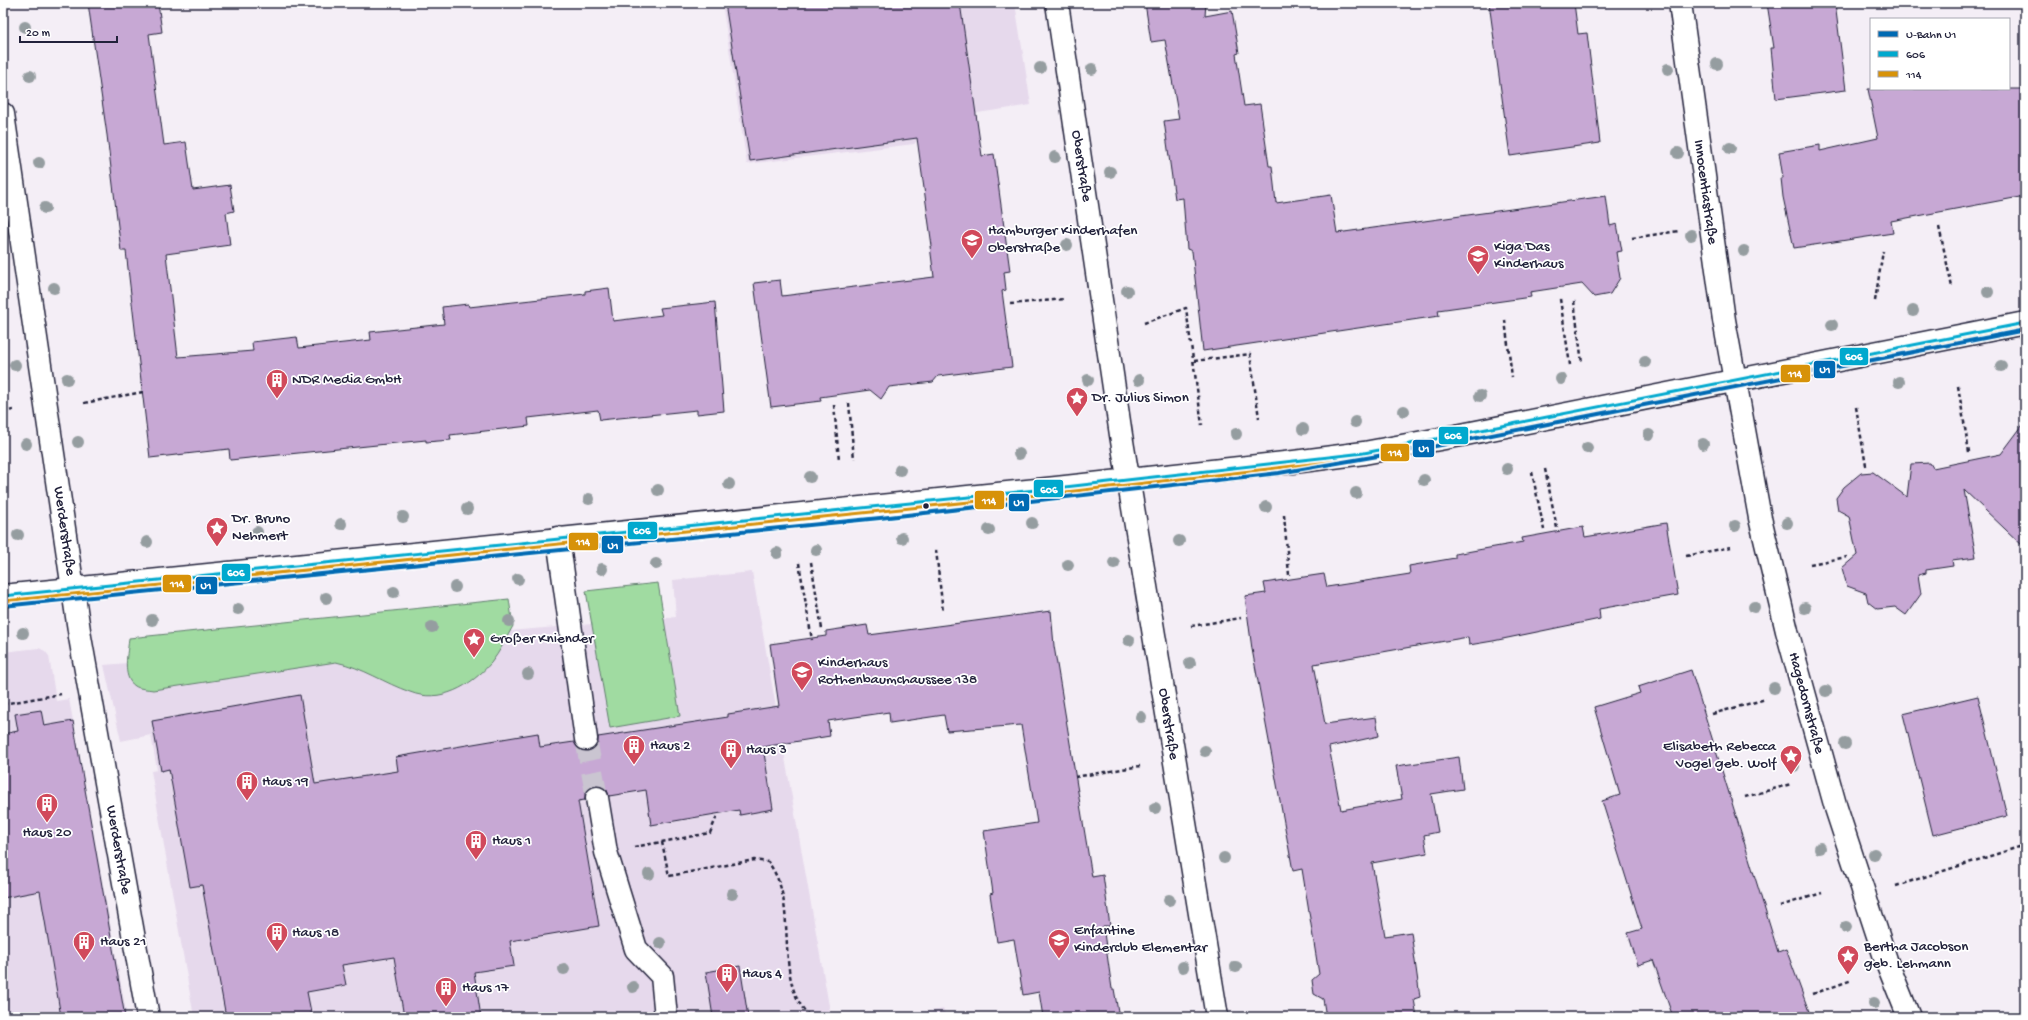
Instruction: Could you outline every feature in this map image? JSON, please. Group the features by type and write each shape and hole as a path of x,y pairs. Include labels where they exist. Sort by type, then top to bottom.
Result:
{"street":[{"name":"Oberstraße","path":"1057,3 1128,481 1216,1017"},
{"name":"Innocentiastraße","path":"1680,3 1710,230 1735,380"},
{"name":"Werderstraße","path":"3,114 72,589 148,1017"},
{"path":"3,596 558,538 1128,481 1364,452 2025,323"},
{"name":"Hagedornstraße","path":"1735,380 1760,518 1787,631 1818,746 1836,808 1881,945 1909,1017"},
{"path":"558,538 586,739"},
{"path":"596,798 606,852 636,949 662,976 666,1017"}],"path":[{"path":"1939,227 1952,287"},
{"path":"1632,238 1679,231"},
{"path":"1875,301 1883,251"},
{"path":"1010,304 1065,299"},
{"path":"1560,300 1570,365"},
{"path":"1574,301 1582,363"},
{"path":"1144,323 1186,308 1202,425"},
{"path":"1505,320 1512,376"},
{"path":"1194,361 1250,354 1259,418"},
{"path":"1958,386 1969,452"},
{"path":"84,403 143,392"},
{"path":"849,403 854,459"},
{"path":"834,405 839,460"},
{"path":"1856,407 1866,466"},
{"path":"3,412 13,410"},
{"path":"1545,470 1557,528"},
{"path":"1532,472 1544,530"},
{"path":"1284,515 1289,575"},
{"path":"1686,556 1731,547"},
{"path":"936,550 943,612"},
{"path":"1810,564 1847,557"},
{"path":"811,562 822,629"},
{"path":"799,563 812,640"},
{"path":"1191,626 1241,618"},
{"path":"3,704 89,690"},
{"path":"1712,714 1766,699"},
{"path":"1075,776 1140,766"},
{"path":"1745,797 1791,784"},
{"path":"606,852 710,833 717,816"},
{"path":"662,842 669,876 754,860 768,862 776,872 782,896 788,940 789,977 800,1006 810,1017"},
{"path":"1896,886 2025,845"},
{"path":"1780,906 1822,893"},
{"path":"1813,994 1852,980"}],"shaded area":[{"path":"722,3 1015,3 1031,105 943,118 914,144 747,164"},
{"path":"752,572 831,1017 194,1017 151,771 157,770 151,735 121,741 104,665 676,617 673,580"},
{"path":"39,648 45,651 49,656 56,701 69,699 127,1017 3,1017 3,652"},
{"path":"944,1009 945,1017 893,1017"}],"green space":[{"path":"658,583 680,716 610,728 586,591"},
{"path":"509,599 513,626 494,659 474,679 454,691 444,694 432,696 410,692 356,668 336,662 153,690 135,686 128,677 126,664 129,638"}],"building":[{"path":"88,3 158,3 162,32 149,34 164,145 186,142 193,190 230,185 234,211 226,213 230,245 166,254 178,357 253,351 252,342 297,337 299,348 371,340 370,332 444,324 442,307 468,304 469,307 585,294 585,291 609,288 613,321 662,315 660,308 715,302 724,411 697,414 697,410 600,420 598,410 528,418 529,426 450,435 451,440 426,442 426,440 230,460 229,449 150,458 126,251 121,251 107,135"},
{"path":"725,3 960,3 982,156 994,154 1010,271 1004,272 1006,290 1002,291 1012,367 938,376 933,382 889,387 881,399 870,390 820,397 821,401 771,407 754,283 780,280 782,296 934,277 930,246 932,246 917,138 750,161"},
{"path":"1145,3 1206,3 1205,16 1232,11 1239,53 1236,54 1244,106 1260,104 1269,166 1272,166 1276,203 1331,195 1337,233 1606,196 1610,226 1617,224 1622,251 1616,252 1620,278 1610,294 1594,297 1582,284 1530,292 1531,297 1438,310 1439,316 1203,351 1192,251 1187,249 1183,198 1175,199 1164,121 1179,119 1165,40 1151,42"},
{"path":"1489,3 1574,3 1578,34 1587,33 1600,143 1510,156"},
{"path":"1767,3 1835,3 1846,90 1776,99 1771,48 1774,48"},
{"path":"1868,89 2025,89 2025,196 1891,221 1893,233 1794,248 1783,197 1781,178 1783,178 1779,152 1820,145 1820,151 1878,138"},
{"path":"2025,422 2025,548 1964,490 1976,557 1952,560 1953,566 1926,570 1926,573 1918,575 1921,594 1906,615 1895,607 1877,609 1868,602 1866,593 1847,586 1842,568 1857,555 1849,516 1838,510 1836,498 1844,487 1861,473 1873,472 1907,497 1911,464 1930,463 1933,468 2001,454"},
{"path":"1666,523 1678,595 1599,609 1600,619 1493,641 1469,645 1468,637 1314,664 1325,724 1376,717 1379,736 1329,747 1341,810 1402,799 1396,766 1459,757 1463,789 1431,794 1438,832 1424,835 1427,853 1372,863 1385,936 1411,932 1420,997 1414,999 1417,1017 1326,1017 1323,999 1314,994 1312,980 1319,974 1302,869 1293,871 1252,649 1245,596 1266,593 1264,583 1324,574 1327,587 1410,574 1409,566 1455,558 1455,554 1523,542 1522,538 1583,527 1585,537"},
{"path":"1051,611 1054,646 1092,877 1103,875 1110,926 1103,926 1112,989 1114,989 1119,1017 1043,1017 1039,992 1023,995 1014,939 997,942 990,894 993,893 984,831 1037,823 1021,725 947,731 944,715 890,723 889,712 828,721 830,736 763,747 773,809 740,815 739,810 651,825 646,790 609,796 607,790 602,786 589,788 585,793 585,800 578,801 599,926 510,941 514,966 474,972 481,1017 404,1017 394,957 342,965 346,985 307,992 312,1017 226,1017 202,885 190,887 169,769 161,771 152,721 300,695 315,784 398,771 396,757 538,733 540,747 574,742 581,750 587,751 594,749 598,743 598,737 728,717 728,714 779,706 770,644 826,636 826,631 867,625 869,635"},
{"path":"1691,670 1778,952 1786,949 1811,1017 1673,1017 1653,960 1638,965 1628,933 1642,929 1602,801 1620,795 1594,707 1640,693 1638,687"},
{"path":"1978,696 2007,816 1933,835 1903,714"},
{"name":"Haus 20","path":"41,710 44,726 73,721 125,1017 61,1017 40,891 3,898 3,734 18,731 15,714"},
{"name":"Haus 4","path":"740,966 748,1017 713,1017 706,972"}],"tunnel":[{"path":"586,739 597,798"}],"metro line":[{"name":"U1","path":"3,606 880,518 1279,473 1436,446 2025,330"}],"transit line":[{"name":"606","path":"3,596 1056,488 1364,453 2025,323"},
{"name":"114","path":"4,601 1057,493 1365,458 2025,328"}],"place":[{"name":"Hamburger Kinderhafen Oberstraße","path":"972,260"},
{"name":"Kiga Das Kinderhaus","path":"1478,276"},
{"name":"NDR Media GmbH","path":"277,400"},
{"name":"Dr. Julius Simon","path":"1077,418"},
{"name":"Dr. Bruno Nehmert","path":"217,548"},
{"name":"Großer Kniender","path":"474,658"},
{"name":"Kinderhaus Rothenbaumchaussee 138","path":"802,692"},
{"name":"Haus 2","path":"634,766"},
{"name":"Haus 3","path":"731,770"},
{"name":"Elisabeth Rebecca Vogel geb. Wolf","path":"1791,776"},
{"name":"Haus 19","path":"247,802"},
{"name":"Haus 20","path":"47,824"},
{"name":"Haus 1","path":"476,860"},
{"name":"Haus 18","path":"277,952"},
{"name":"Enfantine Kinderclub Elementar","path":"1059,960"},
{"name":"Haus 21","path":"84,962"},
{"name":"Bertha Jacobson geb. Lehmann","path":"1848,976"},
{"name":"Haus 4","path":"727,994"},
{"name":"Haus 17","path":"446,1008"}]}
